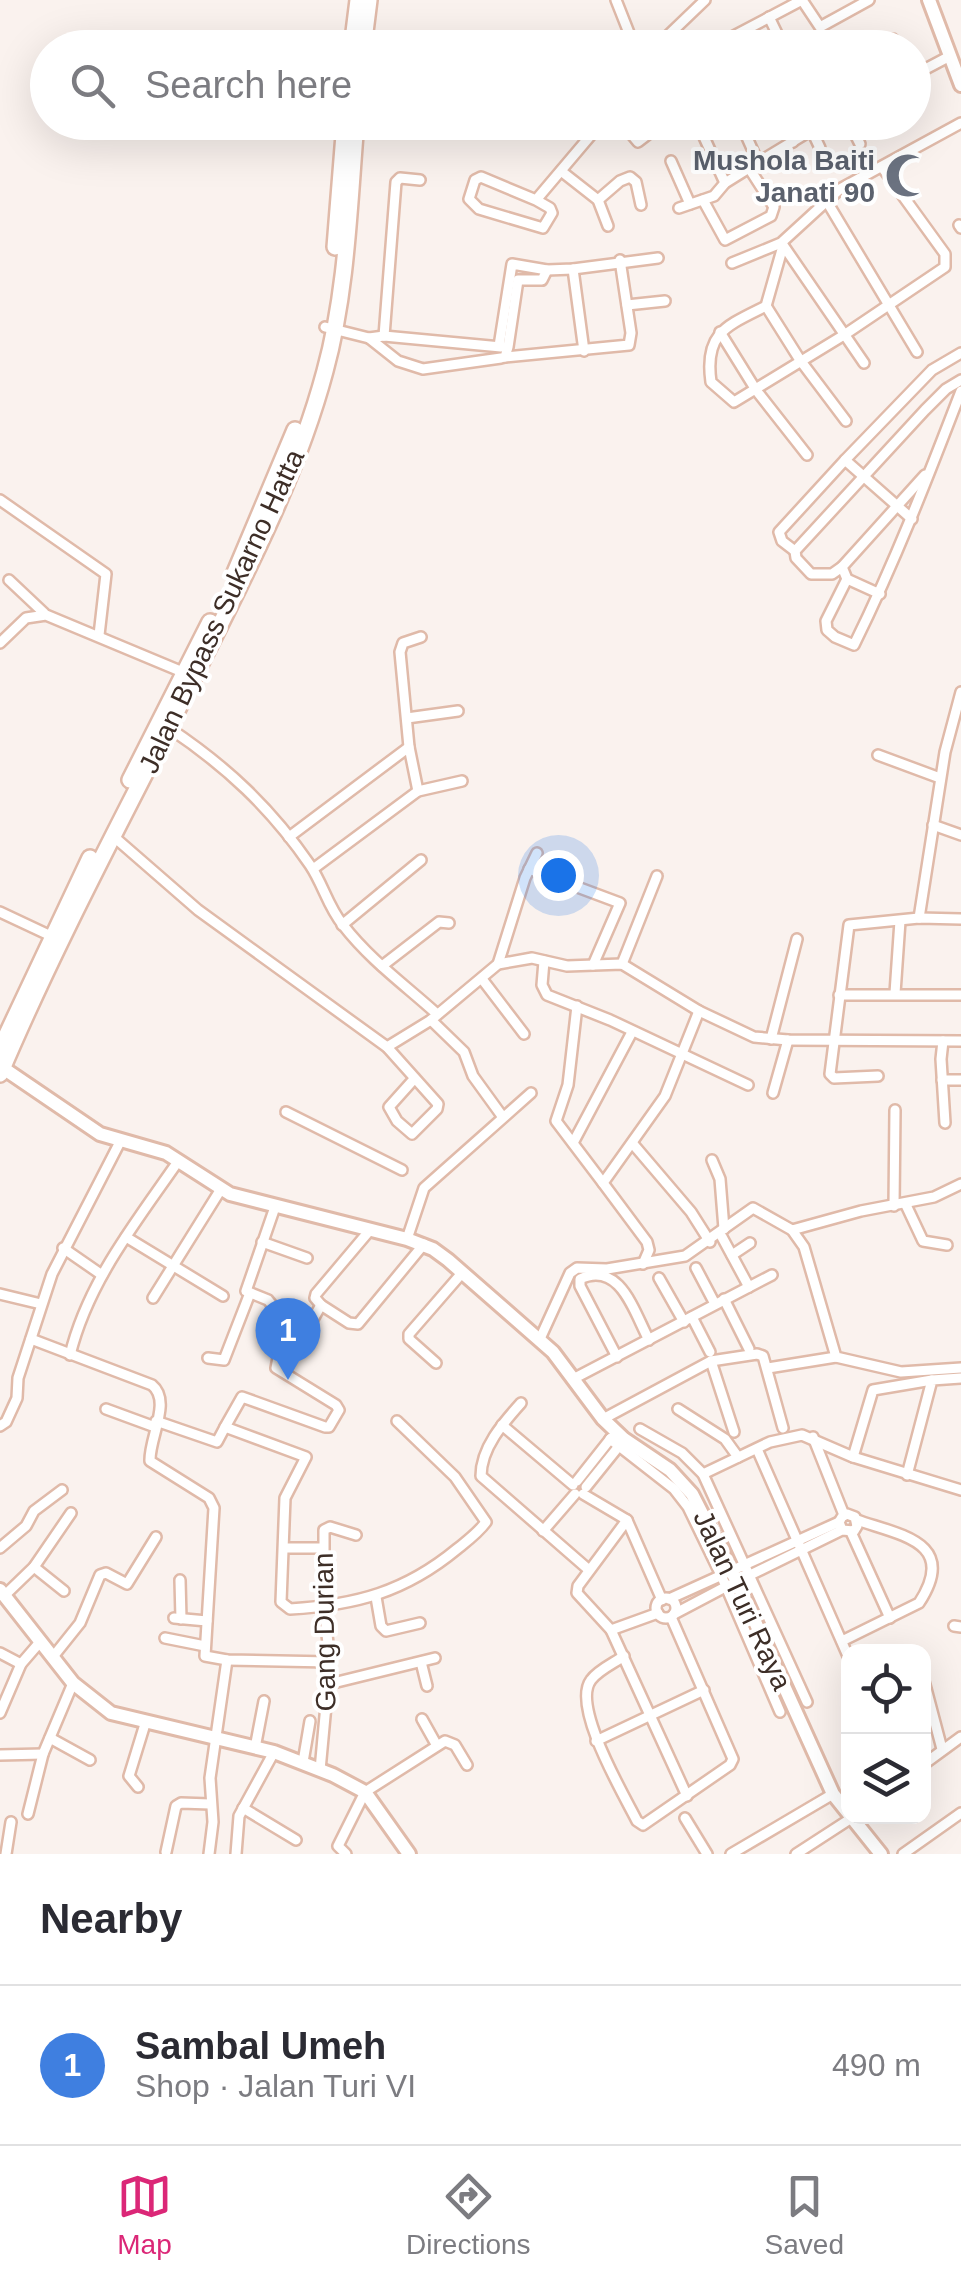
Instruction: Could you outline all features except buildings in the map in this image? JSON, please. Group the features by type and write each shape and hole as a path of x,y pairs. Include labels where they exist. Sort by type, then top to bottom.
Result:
{"highway":[{"path":"354,30 358,0"},
{"path":"365,30 369,0"},
{"name":"Jalan Bypass Sukarno Hatta","path":"0,1049 51,936 226,591 291,440 330,329 343,140"},
{"name":"Jalan Bypass Sukarno Hatta","path":"1,1071 279,498 318,395 354,140"}],"street":[{"path":"616,0 628,30"},
{"path":"674,30 705,0"},
{"path":"745,30 802,0 820,28 869,0"},
{"path":"928,0 961,84"},
{"path":"769,18 775,30"},
{"path":"931,66 950,56"},
{"path":"931,140 961,123"},
{"path":"536,200 587,140"},
{"path":"705,140 725,183"},
{"path":"702,200 724,240 771,216 772,204 745,140"},
{"path":"679,208 714,196 725,183 795,140"},
{"path":"816,140 820,148"},
{"path":"858,140 860,144"},
{"path":"732,263 782,244 840,190 930,140"},
{"path":"670,161 690,204"},
{"path":"782,244 766,306 720,332 710,349 714,386 734,402 942,270 948,258 882,167"},
{"path":"561,171 598,200 608,226"},
{"path":"481,177 536,200 552,213 543,228 479,209 469,199 475,180 481,177"},
{"path":"384,336 396,182 400,178 420,180"},
{"path":"598,200 620,181 630,178 636,182 641,205"},
{"path":"833,178 840,190"},
{"path":"826,200 917,352"},
{"path":"782,244 864,363"},
{"path":"504,350 512,264 547,270 573,269 658,258"},
{"path":"330,329 369,338 384,336 504,350 584,351 629,344 631,333 620,260"},
{"path":"573,269 584,351"},
{"path":"504,350 516,283 520,278 542,280 547,270"},
{"path":"627,304 665,300"},
{"path":"766,306 846,421"},
{"path":"720,332 756,390 807,455"},
{"path":"369,338 398,360 423,369 504,350"},
{"path":"930,469 832,574 811,574 782,540 779,532 845,460 932,370 961,353"},
{"path":"932,370 946,389"},
{"path":"795,551 946,389 961,380"},
{"path":"847,579 826,621 827,630 854,645 912,519 961,390"},
{"path":"845,460 912,519"},
{"path":"0,500 106,574 99,635"},
{"path":"842,567 847,579 880,594"},
{"path":"9,580 46,615 185,673"},
{"path":"0,643 26,618 46,615"},
{"path":"418,791 409,747 400,646 420,637"},
{"path":"919,918 940,778 961,692"},
{"path":"406,718 458,712"},
{"path":"169,728 225,768 262,802 313,869 342,925 464,1052 473,1076 502,1116"},
{"path":"290,837 409,747"},
{"path":"878,755 940,778"},
{"path":"313,869 418,791 462,781"},
{"path":"933,826 961,834"},
{"path":"113,836 198,910 386,1047 415,1078 438,1106 411,1134 389,1107 415,1078"},
{"path":"386,1047 434,1017 498,964 537,853"},
{"path":"342,925 420,860"},
{"path":"529,869 620,903 593,965"},
{"path":"622,964 657,876"},
{"path":"0,912 51,936"},
{"path":"878,1076 832,1076 833,1040 849,925 919,918 961,919"},
{"path":"895,993 900,920"},
{"path":"382,966 435,924 449,923"},
{"path":"772,1039 797,940"},
{"path":"498,964 526,959 567,966 622,964 700,1011 754,1037 961,1041"},
{"path":"544,961 542,985 546,994 748,1085"},
{"path":"482,979 524,1034"},
{"path":"840,994 961,995"},
{"path":"576,1006 568,1085 556,1119 647,1242 649,1250 643,1264"},
{"path":"603,1182 665,1096 700,1011"},
{"path":"574,1143 632,1032"},
{"path":"772,1093 788,1040"},
{"path":"943,1041 945,1122"},
{"name":"Jalan Turi Raya","path":"1,1071 100,1134 158,1149 221,1189 275,1208 424,1244 441,1254 539,1340 617,1439 680,1479 701,1508 729,1578 832,1794 841,1803"},
{"path":"942,1080 961,1080"},
{"path":"407,1239 424,1188 531,1093"},
{"path":"894,1206 896,1110"},
{"path":"286,1112 402,1170"},
{"path":"0,1426 6,1422 17,1398 18,1378 63,1248 121,1140"},
{"path":"633,1144 691,1212 710,1242"},
{"path":"70,1355 102,1275 179,1160"},
{"path":"712,1160 720,1180 723,1233 749,1286"},
{"path":"792,1230 861,1211 906,1205 961,1184"},
{"path":"153,1298 221,1189"},
{"path":"906,1205 923,1241 947,1246"},
{"path":"106,1409 217,1442 242,1397 329,1427 338,1410 336,1405 276,1368 285,1321 274,1306 246,1289 275,1208"},
{"path":"539,1340 570,1274 577,1268 607,1269 685,1256 723,1233 753,1208 792,1230 804,1247 836,1357"},
{"path":"370,1230 316,1294 322,1306 349,1323 358,1324 424,1244"},
{"path":"126,1237 223,1296"},
{"path":"262,1242 307,1258"},
{"path":"732,1255 750,1242"},
{"path":"63,1248 102,1275"},
{"path":"696,1268 748,1348"},
{"path":"436,1363 409,1339 409,1334 462,1273"},
{"path":"573,1379 772,1275"},
{"path":"617,1357 580,1286 584,1276 618,1281 649,1340"},
{"path":"659,1278 711,1357 734,1432"},
{"path":"0,1294 41,1304"},
{"path":"208,1358 224,1360 250,1294"},
{"path":"307,1330 322,1306"},
{"path":"31,1339 157,1388 161,1400 149,1454 152,1464 209,1498 213,1505 206,1657 330,1662"},
{"path":"602,1420 711,1357 757,1354 763,1356 768,1368 783,1428"},
{"path":"768,1368 836,1357 892,1371 961,1368"},
{"path":"853,1457 873,1390 961,1378"},
{"path":"908,1475 932,1380"},
{"path":"521,1403 502,1425 482,1464 482,1476 589,1570"},
{"path":"678,1410 725,1439 738,1457"},
{"path":"225,1428 306,1457 285,1498 282,1605 290,1610 324,1608 376,1597 427,1574 486,1522 455,1477 397,1421"},
{"path":"502,1425 579,1488 627,1520 666,1599 676,1607 673,1615 733,1759 730,1765 645,1824 640,1824 596,1741 588,1686 595,1676 624,1656"},
{"path":"640,1429 682,1453 703,1474 807,1702"},
{"path":"703,1474 797,1435 813,1437 853,1457 961,1490"},
{"path":"813,1437 844,1525 890,1618"},
{"path":"543,1532 617,1439"},
{"path":"757,1449 798,1546 842,1642 922,1600 930,1556 920,1542 857,1520 853,1515 844,1525 798,1546 750,1575 729,1578 666,1599 657,1607 658,1613 664,1618 673,1615 729,1578 745,1563 798,1546"},
{"path":"0,1548 26,1526 34,1512 62,1490"},
{"path":"71,1514 34,1567 2,1593 73,1683 110,1713 274,1752 365,1792 409,1854"},
{"path":"627,1520 578,1586 578,1596 611,1630 687,1796"},
{"name":"Gang Durian","path":"320,1770 330,1662 322,1548 326,1528 356,1535"},
{"path":"52,1658 80,1622 100,1575 127,1584 156,1537"},
{"path":"284,1548 322,1548"},
{"path":"34,1567 64,1591"},
{"path":"729,1578 780,1712"},
{"path":"180,1580 178,1618 207,1621"},
{"path":"376,1597 381,1626 386,1631 420,1623"},
{"path":"611,1630 658,1613"},
{"path":"165,1638 205,1646"},
{"path":"0,1713 5,1687 40,1642"},
{"path":"0,1653 21,1664"},
{"path":"329,1684 435,1658"},
{"path":"208,1854 213,1832 210,1804 215,1740 228,1660"},
{"path":"422,1662 427,1686"},
{"path":"28,1814 44,1754 73,1683"},
{"path":"596,1741 704,1690"},
{"path":"255,1748 264,1701"},
{"path":"931,1708 942,1750"},
{"path":"422,1720 436,1744"},
{"path":"303,1762 310,1722"},
{"path":"138,1786 129,1776 144,1724"},
{"path":"931,1759 961,1737"},
{"path":"50,1738 90,1760"},
{"path":"346,1854 338,1846 365,1792 436,1744 451,1742 467,1765"},
{"path":"238,1853 238,1820 274,1752"},
{"path":"0,1755 44,1754"},
{"path":"731,1854 832,1794"},
{"path":"166,1852 176,1806 210,1804"},
{"path":"244,1808 296,1840"},
{"path":"903,1854 961,1813"},
{"path":"685,1818 707,1854"},
{"path":"6,1854 11,1822"},
{"path":"796,1854 850,1824"},
{"name":"Jalan Turi Raya","path":"860,1824 881,1854"}],"place":[{"name":"Mushola Baiti Janati 90","path":"908,176"},
{"name":"Sambal Umeh","path":"288,1380"}]}
